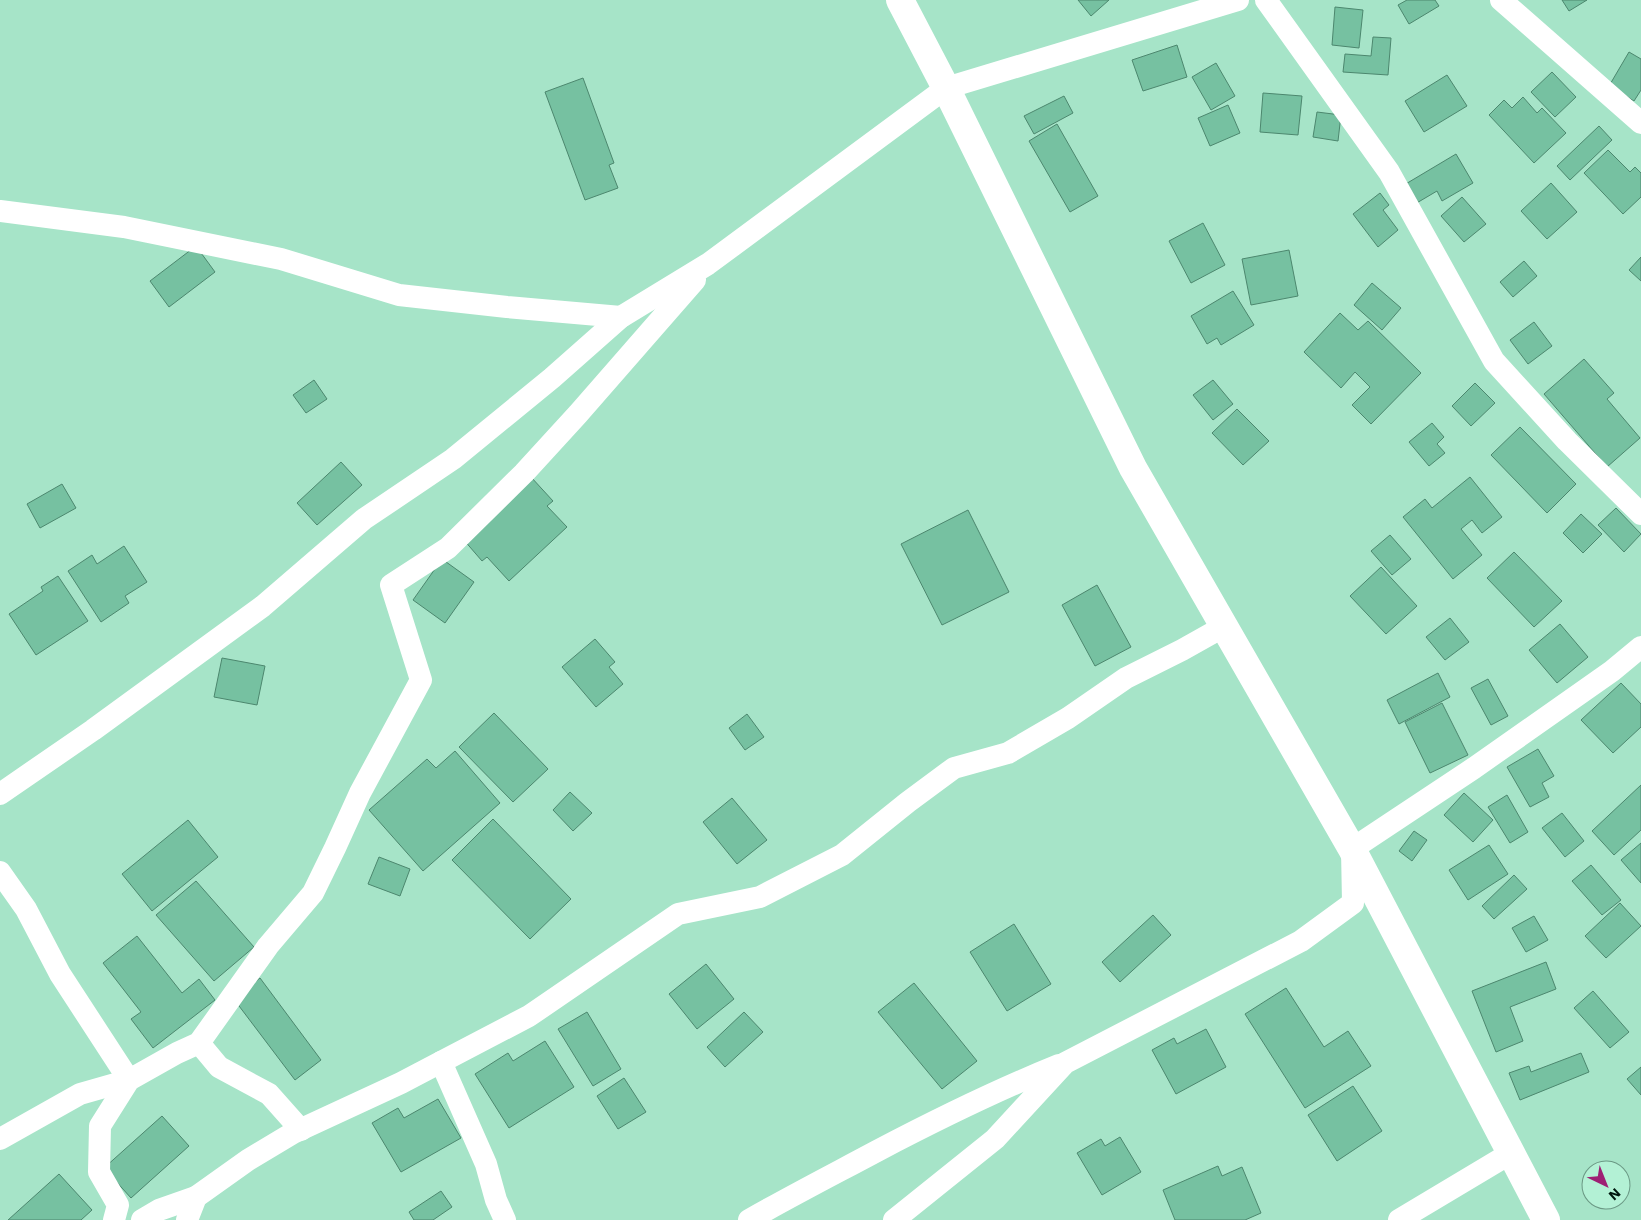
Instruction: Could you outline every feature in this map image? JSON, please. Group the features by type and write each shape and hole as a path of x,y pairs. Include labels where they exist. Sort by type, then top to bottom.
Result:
{"street":[{"path":"900,0 946,88 1133,468 1352,849 1546,1220"},
{"path":"0,794 93,730 263,606 364,519 453,459 552,378 621,317 708,264 946,88 1238,0"},
{"path":"1266,0 1389,172 1494,361 1567,441 1641,514"},
{"path":"1501,0 1641,123"},
{"path":"0,211 124,227 281,259 399,295 621,317"},
{"path":"0,1139 80,1094 128,1080 199,1043 268,946 312,893 336,848 360,793 421,680 391,585 448,548 524,473 578,414 708,264"},
{"path":"142,1220 159,1210 196,1197 248,1160 300,1130 401,1083 529,1016 678,914 760,898 842,855 954,768 1008,753 1068,718 1126,678 1223,627"},
{"path":"1352,849 1612,671 1641,646"},
{"path":"749,1220 788,1197 920,1129 1015,1083 1065,1063 1301,941 1353,903 1352,849"},
{"path":"0,872 26,909 60,974 128,1080"},
{"path":"199,1043 219,1067 269,1094 300,1130"},
{"path":"441,1062 486,1164 496,1200 505,1220"},
{"path":"894,1220 995,1139 1065,1063"},
{"path":"114,1220 118,1205 99,1172 100,1126 128,1080"},
{"path":"1399,1220 1511,1153"},
{"path":"187,1220 196,1197"}],"building":[{"path":"1078,0 1109,0 1091,16"},
{"path":"1407,0 1435,0 1439,6 1409,24 1398,5"},
{"path":"1562,0 1587,0 1569,11"},
{"path":"1335,7 1363,10 1359,48 1332,45"},
{"path":"1373,37 1391,38 1388,75 1343,72 1345,54 1371,56"},
{"path":"1177,45 1187,77 1143,91 1132,60"},
{"path":"1629,52 1641,59 1641,90 1634,101 1609,86"},
{"path":"1216,63 1235,96 1211,110 1192,77"},
{"path":"1552,72 1576,97 1555,117 1531,92"},
{"path":"1447,75 1467,106 1424,132 1405,101"},
{"path":"583,78 614,163 609,165 618,188 585,200 545,92"},
{"path":"1263,93 1302,96 1298,135 1260,132"},
{"path":"1064,96 1073,113 1034,134 1024,116"},
{"path":"1523,97 1537,113 1542,108 1566,133 1534,163 1489,115 1504,100 1512,108"},
{"path":"1228,105 1240,133 1210,146 1198,118"},
{"path":"1317,112 1341,115 1338,141 1313,137"},
{"path":"1057,124 1098,196 1070,212 1029,141"},
{"path":"1599,126 1612,140 1570,180 1557,166"},
{"path":"1608,150 1630,172 1635,167 1641,173 1641,197 1623,214 1584,173"},
{"path":"1456,154 1473,183 1442,201 1437,191 1415,204 1404,185"},
{"path":"1551,183 1577,212 1547,239 1521,211"},
{"path":"1380,193 1389,205 1383,210 1398,230 1378,247 1353,214"},
{"path":"1462,197 1486,224 1464,242 1441,216"},
{"path":"1203,223 1225,265 1191,283 1169,241"},
{"path":"196,246 215,272 169,307 150,281"},
{"path":"1289,250 1298,296 1251,305 1242,259"},
{"path":"1641,257 1641,281 1629,270"},
{"path":"1524,261 1537,276 1513,297 1500,282"},
{"path":"1372,283 1401,308 1382,330 1354,305"},
{"path":"1233,291 1254,325 1221,345 1217,338 1207,344 1191,316"},
{"path":"1340,313 1358,330 1368,321 1421,373 1371,424 1352,405 1370,387 1355,372 1341,388 1304,352"},
{"path":"1534,322 1552,346 1528,364 1510,340"},
{"path":"1584,359 1614,393 1607,399 1640,438 1607,467 1544,394"},
{"path":"314,380 327,399 306,413 293,395"},
{"path":"1213,380 1233,404 1213,420 1193,395"},
{"path":"1475,383 1495,403 1471,426 1452,406"},
{"path":"1237,409 1269,441 1243,465 1212,433"},
{"path":"1432,423 1444,437 1437,444 1445,453 1429,466 1409,442"},
{"path":"1520,427 1576,484 1547,513 1491,455"},
{"path":"341,462 362,485 317,525 297,503"},
{"path":"531,477 553,501 547,506 567,527 509,581 487,557 482,561 463,539"},
{"path":"1470,477 1502,517 1482,533 1472,520 1461,529 1482,555 1453,579 1403,517 1425,499 1432,508"},
{"path":"62,484 76,508 40,528 27,504"},
{"path":"1616,508 1641,534 1624,552 1598,525"},
{"path":"968,510 1009,592 942,625 901,544"},
{"path":"1581,514 1602,534 1583,553 1563,533"},
{"path":"1390,535 1411,559 1392,575 1371,551"},
{"path":"124,546 147,582 125,596 129,603 101,622 68,571 92,555 97,564"},
{"path":"1514,552 1562,601 1534,627 1487,578"},
{"path":"442,559 474,582 445,623 413,600"},
{"path":"1381,567 1417,606 1386,634 1350,596"},
{"path":"58,576 88,621 36,655 9,614 43,591 41,587"},
{"path":"1097,585 1131,647 1095,666 1062,605"},
{"path":"1450,618 1469,642 1445,660 1426,637"},
{"path":"1560,624 1588,657 1557,683 1529,650"},
{"path":"595,639 615,662 609,667 623,684 596,707 562,667"},
{"path":"222,658 265,666 257,705 214,697"},
{"path":"1438,673 1450,697 1399,724 1387,700"},
{"path":"1488,679 1508,716 1491,725 1471,688"},
{"path":"1621,683 1641,704 1641,727 1613,753 1581,720"},
{"path":"1442,703 1468,755 1430,773 1405,722"},
{"path":"494,713 548,769 513,802 459,747"},
{"path":"747,714 764,737 745,750 729,728"},
{"path":"1538,749 1554,776 1542,783 1549,797 1530,807 1507,767"},
{"path":"455,751 500,803 423,871 369,810 427,759 436,768"},
{"path":"1641,785 1641,830 1614,855 1592,831"},
{"path":"570,792 592,813 573,831 553,810"},
{"path":"1464,793 1493,820 1473,842 1444,815"},
{"path":"1507,795 1528,832 1510,843 1488,807"},
{"path":"732,798 767,840 737,864 703,822"},
{"path":"1562,813 1584,841 1565,857 1542,828"},
{"path":"493,819 571,899 530,939 452,860"},
{"path":"188,820 218,857 152,911 122,874"},
{"path":"1414,831 1427,840 1412,861 1399,851"},
{"path":"1641,843 1641,883 1621,860"},
{"path":"1489,845 1508,874 1468,900 1449,870"},
{"path":"379,857 410,869 400,896 368,884"},
{"path":"1591,865 1621,900 1602,915 1572,881"},
{"path":"1514,875 1527,889 1494,919 1482,906"},
{"path":"196,881 254,947 214,981 156,915"},
{"path":"1620,903 1641,926 1606,958 1585,936"},
{"path":"1153,915 1171,935 1120,982 1102,962"},
{"path":"1534,916 1548,940 1526,952 1512,928"},
{"path":"1014,924 1051,984 1007,1011 970,952"},
{"path":"137,936 182,993 199,979 215,1000 153,1048 131,1019 141,1012 103,963"},
{"path":"1546,962 1556,989 1510,1007 1523,1041 1496,1052 1472,991"},
{"path":"706,964 734,999 697,1029 669,994"},
{"path":"260,978 321,1060 295,1080 233,998"},
{"path":"914,983 977,1061 942,1089 878,1012"},
{"path":"1286,988 1324,1047 1348,1031 1371,1066 1305,1108 1245,1014"},
{"path":"1593,991 1629,1032 1610,1048 1574,1008"},
{"path":"587,1012 621,1069 593,1086 558,1029"},
{"path":"744,1012 763,1032 725,1067 707,1047"},
{"path":"1206,1029 1226,1067 1176,1094 1152,1050 1174,1038 1177,1044"},
{"path":"545,1041 574,1087 509,1128 475,1074 508,1053 513,1061"},
{"path":"1581,1053 1589,1072 1520,1100 1509,1073 1529,1066 1531,1072"},
{"path":"1641,1067 1641,1095 1627,1079"},
{"path":"624,1078 646,1112 618,1129 597,1096"},
{"path":"1353,1086 1382,1131 1337,1161 1308,1115"},
{"path":"438,1099 461,1138 401,1172 372,1123 398,1108 404,1118"},
{"path":"162,1116 189,1146 131,1198 104,1168"},
{"path":"1120,1137 1141,1172 1102,1195 1077,1153 1101,1139 1105,1146"},
{"path":"1218,1166 1222,1176 1242,1167 1261,1213 1245,1220 1175,1220 1163,1190"},
{"path":"59,1174 92,1210 81,1220 8,1220"},
{"path":"441,1191 452,1207 433,1220 414,1220 409,1212"}]}
